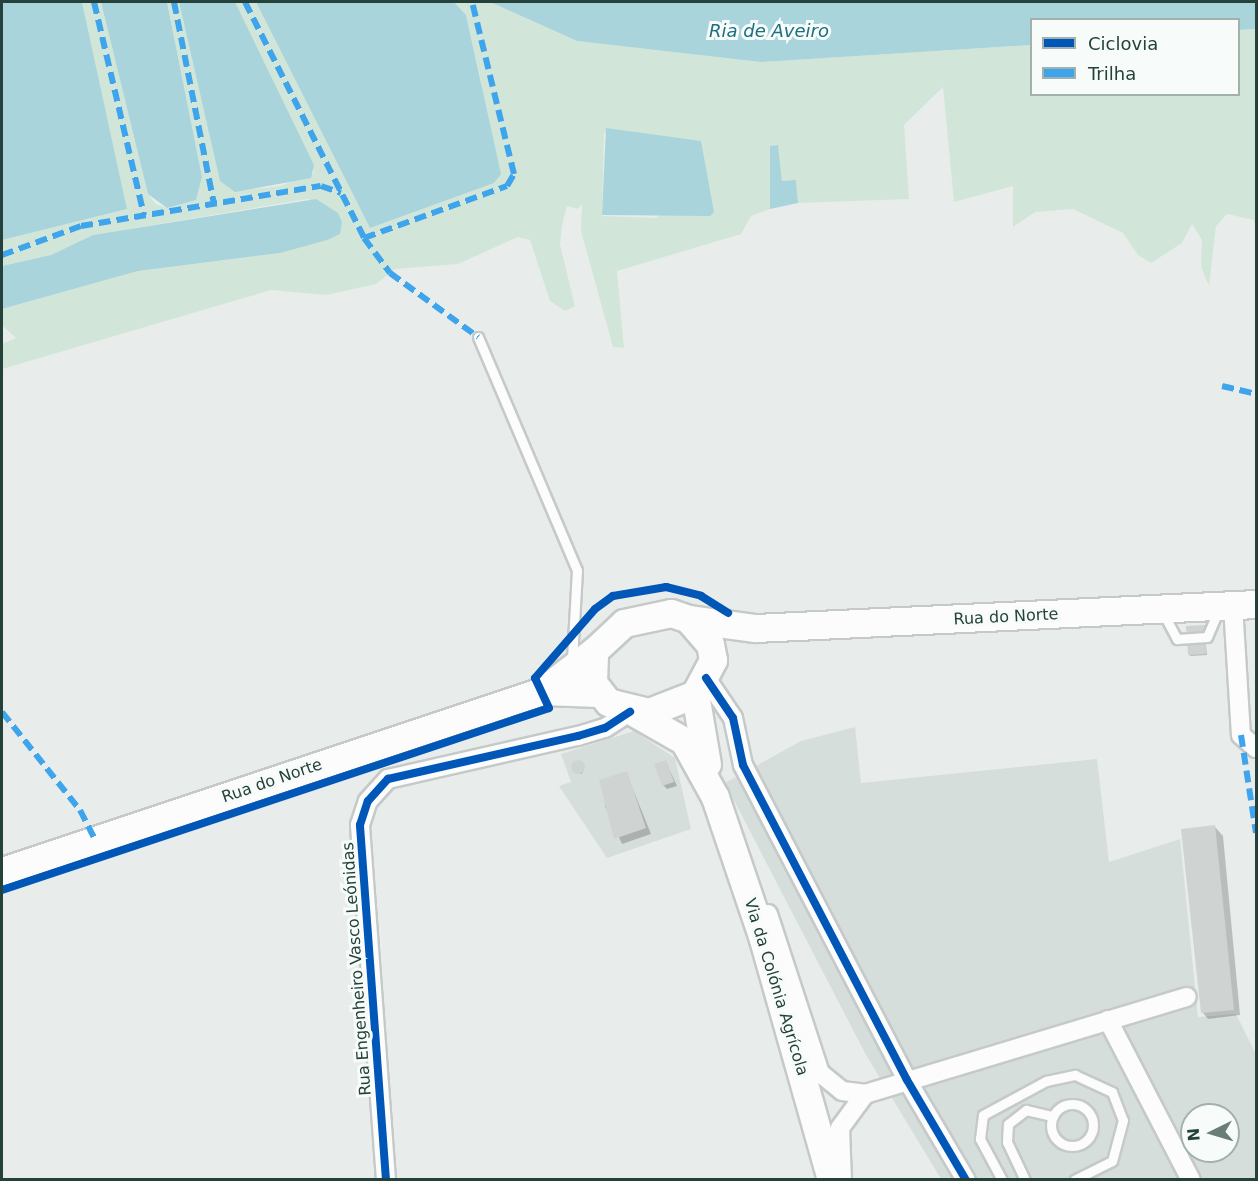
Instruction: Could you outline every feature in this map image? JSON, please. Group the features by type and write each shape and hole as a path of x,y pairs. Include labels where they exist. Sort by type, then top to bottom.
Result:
{"main road":[{"name":"Rua do Norte","path":"688,619 755,628 1236,605"},
{"path":"704,677 710,644 688,619 671,613 638,617 604,636 594,651 591,666 618,705 676,706 755,628"},
{"name":"Rua do Norte","path":"2,871 542,691 594,651"},
{"name":"Via da Colónia Agrícola","path":"704,677 715,797"},
{"name":"Rua do Norte","path":"542,691 618,705"},
{"name":"Via da Colónia Agrícola","path":"618,705 684,741 715,797 745,883 831,1179"}],"street":[{"path":"1236,605 1241,735 1257,748"},
{"path":"704,677 733,718 743,765 908,1080 966,1179"},
{"name":"Rua Engenheiro Vasco Leónidas","path":"386,1179 360,825 368,801 388,779 578,736 618,705"},
{"path":"745,883 760,894 820,1073 842,1091 865,1095 908,1080 1187,997"},
{"path":"1108,1020 1191,1179"},
{"path":"843,1179 840,1128 865,1095"}],"lane":[{"path":"478,336 577,570 571,669"},
{"path":"1002,1179 980,1139 983,1115 1046,1081 1075,1075 1112,1092 1123,1120 1112,1161 1074,1179"},
{"path":"1066,1105 1086,1108 1093,1121 1090,1136 1078,1145 1062,1143 1052,1132 1053,1116 1066,1105"},
{"path":"1026,1179 1007,1142 1008,1124 1026,1110 1053,1116"}],"shaded area":[{"path":"855,727 861,783 1097,759 1109,862 1180,839 1198,1017 1236,1014 1256,1054 1256,1179 941,1179 866,1055 725,783 801,741"},
{"path":"634,731 675,758 691,829 607,858 559,786 571,782 561,754"}],"green space":[{"path":"82,2 101,2 148,194 156,204 167,208 196,200 202,177 167,2 179,2 220,181 235,191 280,186 314,173 235,2 256,2 370,228 494,183 481,81 466,15 454,2 490,2 577,41 761,62 1030,45 1030,96 1240,96 1240,30 1256,29 1256,229 1254,220 1227,214 1216,226 1209,286 1201,267 1202,240 1192,224 1182,243 1151,263 1138,255 1123,233 1073,209 1035,212 1013,227 1013,186 954,202 943,87 904,125 909,199 798,203 796,181 782,182 778,145 770,146 770,209 751,216 741,234 617,271 624,348 613,347 581,231 582,204 577,209 567,206 562,225 560,245 575,306 565,311 550,301 530,240 518,237 458,264 395,269 376,284 326,295 271,290 2,369 2,344 16,338 2,325 2,309 138,271 280,253 340,233 338,213 308,199 93,235 51,255 2,266 2,240 127,209","holes":["604,133 701,141 657,218 602,216"]}],"water":[{"path":"2,2 82,2 127,209 2,240"},
{"path":"101,2 167,2 202,177 196,200 167,208 148,194"},
{"path":"179,2 235,2 314,165 311,178 235,192 220,181"},
{"path":"256,2 454,2 466,15 501,174 494,183 370,228"},
{"name":"Ria de Aveiro","path":"490,2 1256,2 1256,29 1240,30 1240,18 1030,18 1030,45 761,62 577,41"},
{"path":"606,128 701,141 714,212 710,216 602,215"},
{"path":"778,145 782,181 796,180 798,203 770,209 770,146"},
{"path":"316,199 338,213 342,222 340,234 280,253 138,271 2,309 2,266 51,255 93,235"}],"building":[{"path":"1205,625 1206,654 1188,655 1186,626"},
{"path":"575,760 581,760 585,767 581,774 575,774 571,770 571,764"},
{"path":"666,760 674,782 662,786 654,764"},
{"path":"627,771 646,828 614,839 599,780"},
{"path":"1215,825 1234,1010 1201,1013 1181,829"}],"marked path":[{"path":"94,2 144,215"},
{"path":"174,2 214,204"},
{"path":"245,2 364,238 390,273 478,337"},
{"path":"364,238 507,186 514,174 472,2"},
{"path":"2,255 81,226 321,186 341,193"},
{"path":"1222,386 1256,394"},
{"path":"2,712 80,810 95,840"},
{"path":"1241,735 1256,833"}],"cycle path":[{"path":"2,890 549,708 535,678 595,609 613,596 666,587 701,596 728,613"},
{"path":"706,678 733,718 743,765 907,1080 966,1180"},
{"path":"386,1180 360,825 368,801 388,779 578,736 605,728 630,712"}]}
